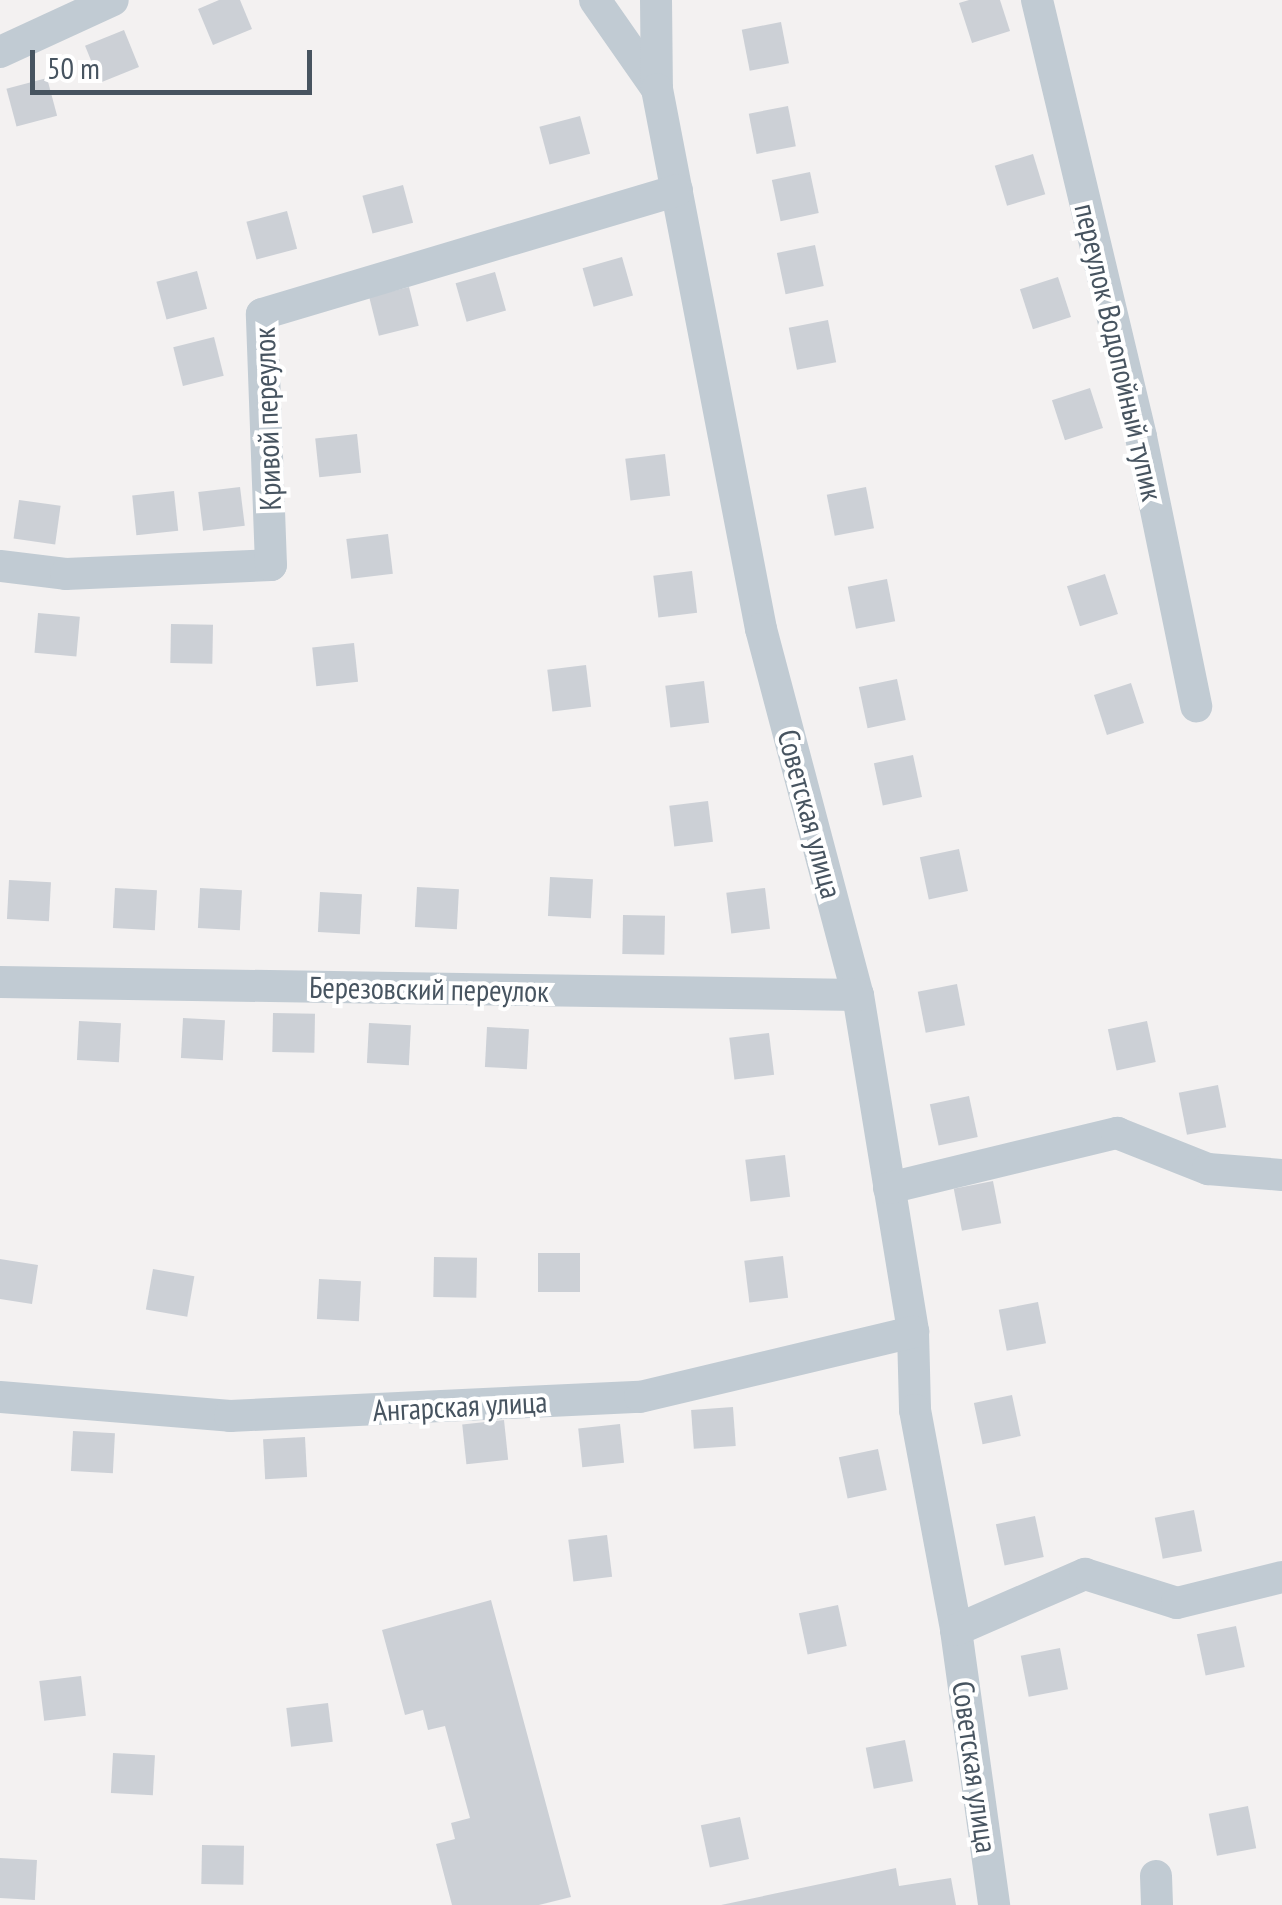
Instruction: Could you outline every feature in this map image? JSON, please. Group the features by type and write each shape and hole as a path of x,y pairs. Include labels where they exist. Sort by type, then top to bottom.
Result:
{"street":[{"path":"0,52 113,0"},
{"path":"595,0 657,88"},
{"name":"Советская улица","path":"656,0 657,88 761,629 858,995 913,1332 915,1410 956,1630 994,1905"},
{"name":"переулок Водопойный тупик","path":"1037,0 1140,437 1196,706"},
{"name":"Кривой переулок","path":"0,566 66,574 271,565 262,314 677,190"},
{"name":"Березовский переулок","path":"0,982 858,995"},
{"path":"889,1188 1117,1133 1208,1169 1282,1174"},
{"name":"Ангарская улица","path":"0,1397 230,1416 640,1397 913,1332"},
{"path":"956,1630 1084,1574 1176,1603 1282,1577"}],"building":[{"path":"219,0 240,0 252,29 213,45 198,9"},
{"path":"1000,0 1010,31 972,43 959,3"},
{"path":"781,22 789,63 750,71 742,30"},
{"path":"124,30 139,67 100,83 85,46"},
{"path":"47,78 57,116 17,127 6,89"},
{"path":"788,106 796,146 757,154 749,114"},
{"path":"580,116 590,154 550,165 539,127"},
{"path":"1033,154 1045,194 1007,206 995,166"},
{"path":"810,172 819,213 781,221 772,180"},
{"path":"403,185 413,223 373,234 362,196"},
{"path":"287,211 297,249 257,260 246,222"},
{"path":"815,245 824,286 786,294 777,253"},
{"path":"622,257 633,295 594,307 583,268"},
{"path":"197,271 207,309 167,320 156,282"},
{"path":"495,272 506,310 467,322 456,283"},
{"path":"1058,277 1071,317 1033,329 1020,289"},
{"path":"409,287 419,326 379,336 369,297"},
{"path":"828,320 836,362 797,370 789,328"},
{"path":"214,337 224,376 183,386 173,347"},
{"path":"1090,388 1103,428 1065,440 1052,400"},
{"path":"357,434 361,473 319,477 315,438"},
{"path":"665,454 670,496 630,501 625,459"},
{"path":"240,487 245,526 203,531 198,492"},
{"path":"866,487 874,528 835,536 827,495"},
{"path":"174,491 178,531 136,535 132,495"},
{"path":"19,500 61,506 55,544 14,539"},
{"path":"388,534 393,574 351,579 346,539"},
{"path":"692,571 697,613 658,617 653,576"},
{"path":"1105,574 1118,614 1080,626 1067,586"},
{"path":"887,579 895,621 856,629 848,587"},
{"path":"38,613 80,617 76,657 35,653"},
{"path":"171,624 213,625 212,664 170,663"},
{"path":"354,643 358,682 316,686 312,647"},
{"path":"586,665 591,707 552,711 547,670"},
{"path":"897,679 906,720 868,728 859,687"},
{"path":"704,681 709,723 670,727 665,686"},
{"path":"1131,683 1144,723 1107,735 1094,695"},
{"path":"913,755 922,797 883,805 874,763"},
{"path":"708,801 713,842 674,846 669,806"},
{"path":"959,849 968,891 929,899 920,857"},
{"path":"550,877 593,879 591,918 548,916"},
{"path":"9,880 51,882 49,921 7,919"},
{"path":"417,887 459,889 457,929 415,927"},
{"path":"115,888 157,890 155,930 113,928"},
{"path":"200,888 242,890 240,930 198,928"},
{"path":"765,888 770,929 731,933 726,893"},
{"path":"320,892 362,894 360,934 318,932"},
{"path":"623,915 665,916 664,955 622,954"},
{"path":"957,984 965,1025 926,1033 918,992"},
{"path":"273,1013 315,1014 314,1053 272,1052"},
{"path":"183,1018 225,1020 223,1060 181,1058"},
{"path":"79,1021 121,1023 119,1062 77,1060"},
{"path":"1147,1021 1156,1062 1117,1070 1108,1029"},
{"path":"369,1023 411,1025 409,1065 367,1063"},
{"path":"487,1027 529,1029 527,1069 485,1067"},
{"path":"769,1033 774,1075 734,1080 729,1038"},
{"path":"1218,1085 1226,1127 1187,1135 1179,1093"},
{"path":"969,1096 978,1137 939,1145 930,1104"},
{"path":"785,1155 790,1197 750,1202 745,1160"},
{"path":"993,1181 1001,1223 962,1231 954,1189"},
{"path":"538,1253 580,1253 580,1292 538,1292"},
{"path":"783,1256 788,1298 749,1302 744,1261"},
{"path":"434,1257 477,1258 476,1298 433,1297"},
{"path":"0,1259 38,1265 32,1304 0,1299"},
{"path":"153,1269 194,1276 187,1317 146,1309"},
{"path":"319,1279 361,1281 359,1321 317,1319"},
{"path":"1038,1302 1046,1343 1007,1351 999,1310"},
{"path":"1012,1395 1021,1436 983,1444 974,1403"},
{"path":"733,1407 736,1446 694,1449 691,1410"},
{"path":"504,1420 508,1460 466,1464 462,1424"},
{"path":"620,1424 624,1463 582,1467 578,1428"},
{"path":"73,1431 115,1433 113,1473 71,1471"},
{"path":"305,1437 307,1477 265,1479 263,1439"},
{"path":"878,1449 887,1490 848,1498 839,1457"},
{"path":"1194,1510 1202,1551 1163,1559 1155,1518"},
{"path":"1035,1516 1044,1557 1005,1565 996,1524"},
{"path":"607,1535 612,1577 573,1581 568,1540"},
{"path":"491,1600 571,1897 539,1905 452,1905 436,1844 455,1839 451,1823 470,1818 445,1726 428,1730 423,1710 405,1715 382,1630"},
{"path":"838,1605 847,1646 808,1654 799,1613"},
{"path":"1236,1626 1245,1667 1206,1675 1197,1634"},
{"path":"1060,1648 1068,1689 1029,1697 1021,1656"},
{"path":"81,1676 86,1716 44,1721 39,1681"},
{"path":"328,1703 333,1742 291,1747 286,1708"},
{"path":"905,1740 913,1781 874,1789 866,1748"},
{"path":"113,1753 155,1755 153,1795 111,1793"},
{"path":"1248,1806 1256,1848 1217,1856 1209,1814"},
{"path":"740,1817 749,1859 710,1867 701,1825"},
{"path":"202,1845 244,1846 243,1885 201,1884"},
{"path":"0,1858 37,1860 35,1900 0,1898"},
{"path":"896,1868 899,1886 951,1878 956,1905 721,1905"}]}
